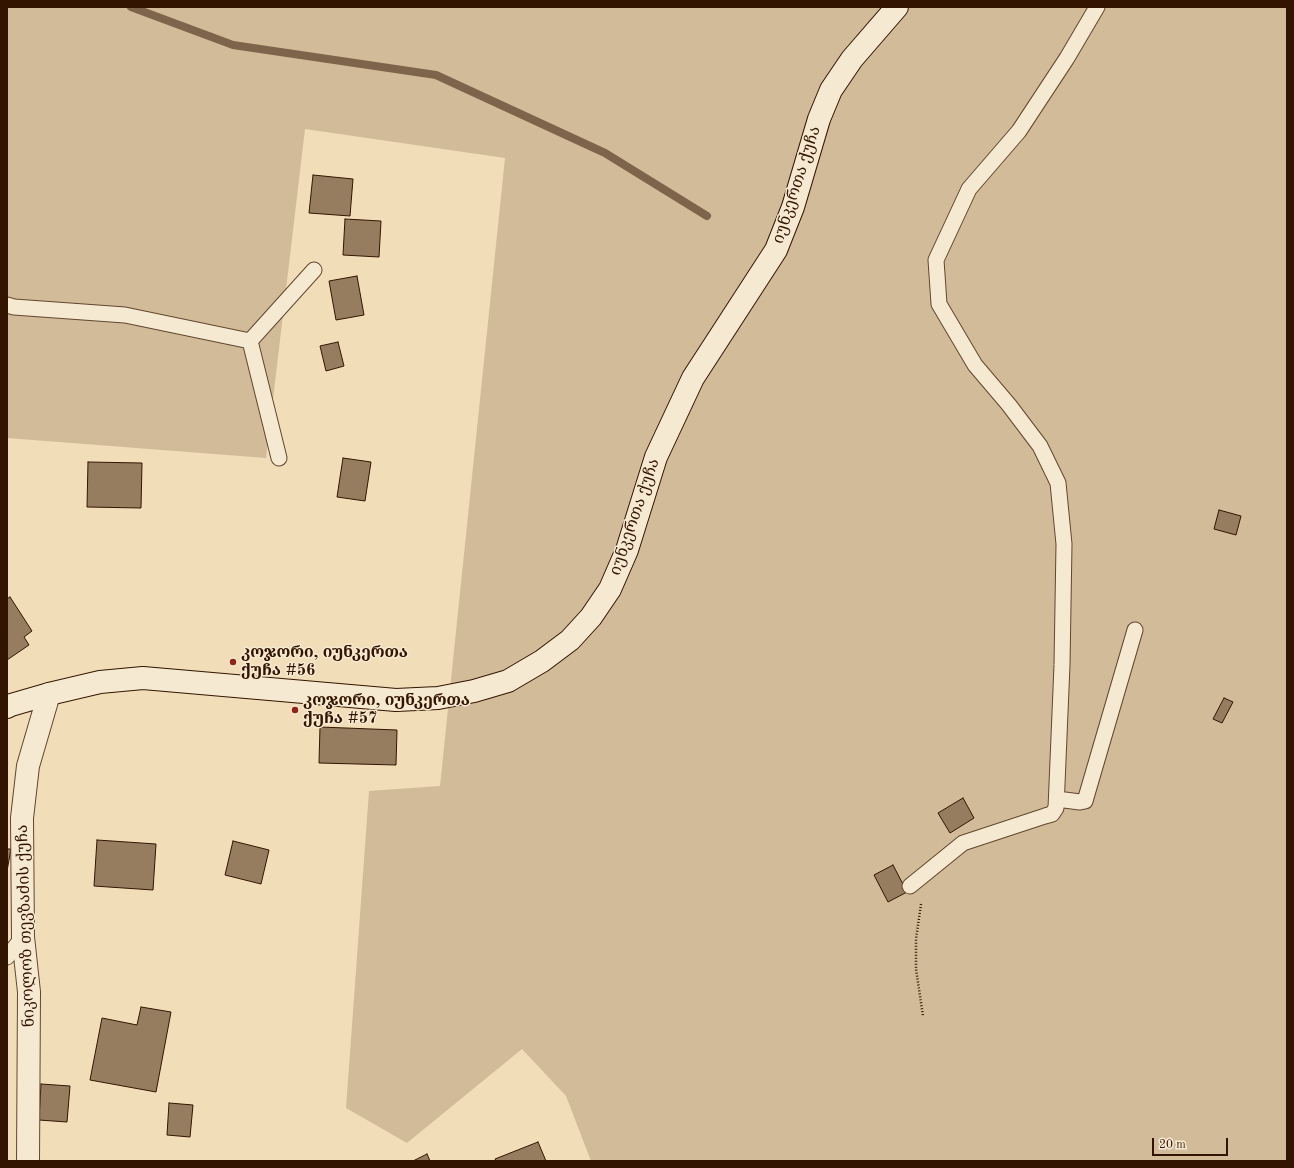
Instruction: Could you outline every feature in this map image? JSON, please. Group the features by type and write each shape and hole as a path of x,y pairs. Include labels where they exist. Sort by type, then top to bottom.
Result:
{"main road":[{"name":"იუნკერთა ქუჩა","path":"7,707 49,694 100,682 143,678 396,700 438,698 474,692 508,681 542,661 570,640 591,617 610,589 627,550 656,457 693,378 776,250 793,207 819,119 831,90 852,59 897,7"},
{"name":"ნიკოლოზ თევზაძის ქუჩა","path":"28,1161 29,992 23,937 23,811 28,766 49,694"}],"lane":[{"path":"910,886 963,843 1052,814 1056,808 1062,665 1064,544 1058,483 1040,446 1009,405 975,365 940,304 936,260 969,189 1019,131 1067,58 1097,7"},
{"path":"250,341 314,270"},
{"path":"7,305 14,307 125,315 250,341"},
{"path":"250,341 279,458"},
{"path":"1056,799 1080,802 1085,801 1135,630"},
{"path":"7,957 23,937"}],"path":[{"path":"923,1016 916,969 916,939 920,908 930,870"}],"shaded area":[{"path":"7,7 1287,7 1287,1161 591,1161 566,1096 522,1049 407,1143 346,1108 369,791 440,786 505,158 305,129 266,458 7,438"}],"building":[{"path":"313,175 353,179 350,216 309,213"},
{"path":"345,219 381,221 379,257 343,255"},
{"path":"357,276 364,315 336,320 329,281"},
{"path":"338,342 344,366 326,371 320,346"},
{"path":"343,458 371,462 365,501 337,497"},
{"path":"88,462 142,463 141,508 87,507"},
{"path":"1219,510 1241,516 1236,535 1214,529"},
{"path":"10,597 32,631 24,637 29,645 7,660 7,599"},
{"path":"1224,698 1233,702 1222,723 1213,719"},
{"path":"320,727 397,730 396,765 319,763"},
{"path":"963,798 974,818 950,833 938,813"},
{"path":"97,840 156,844 153,890 94,886"},
{"path":"233,841 269,850 261,884 225,875"},
{"path":"7,849 11,849 7,871"},
{"path":"893,865 907,892 888,902 874,875"},
{"path":"141,1007 171,1012 156,1092 90,1080 102,1018 137,1025"},
{"path":"41,1084 70,1086 67,1122 39,1120"},
{"path":"169,1103 193,1105 190,1137 167,1135"},
{"path":"538,1142 546,1161 496,1161 495,1159"},
{"path":"427,1154 430,1161 413,1161"}],"waterway":[{"path":"131,7 233,45 436,75 605,153 707,216"}],"place":[{"name":"კოჯორი, იუნკერთა ქუჩა #56","path":"233,662"},
{"name":"კოჯორი, იუნკერთა ქუჩა #57","path":"295,710"}]}
